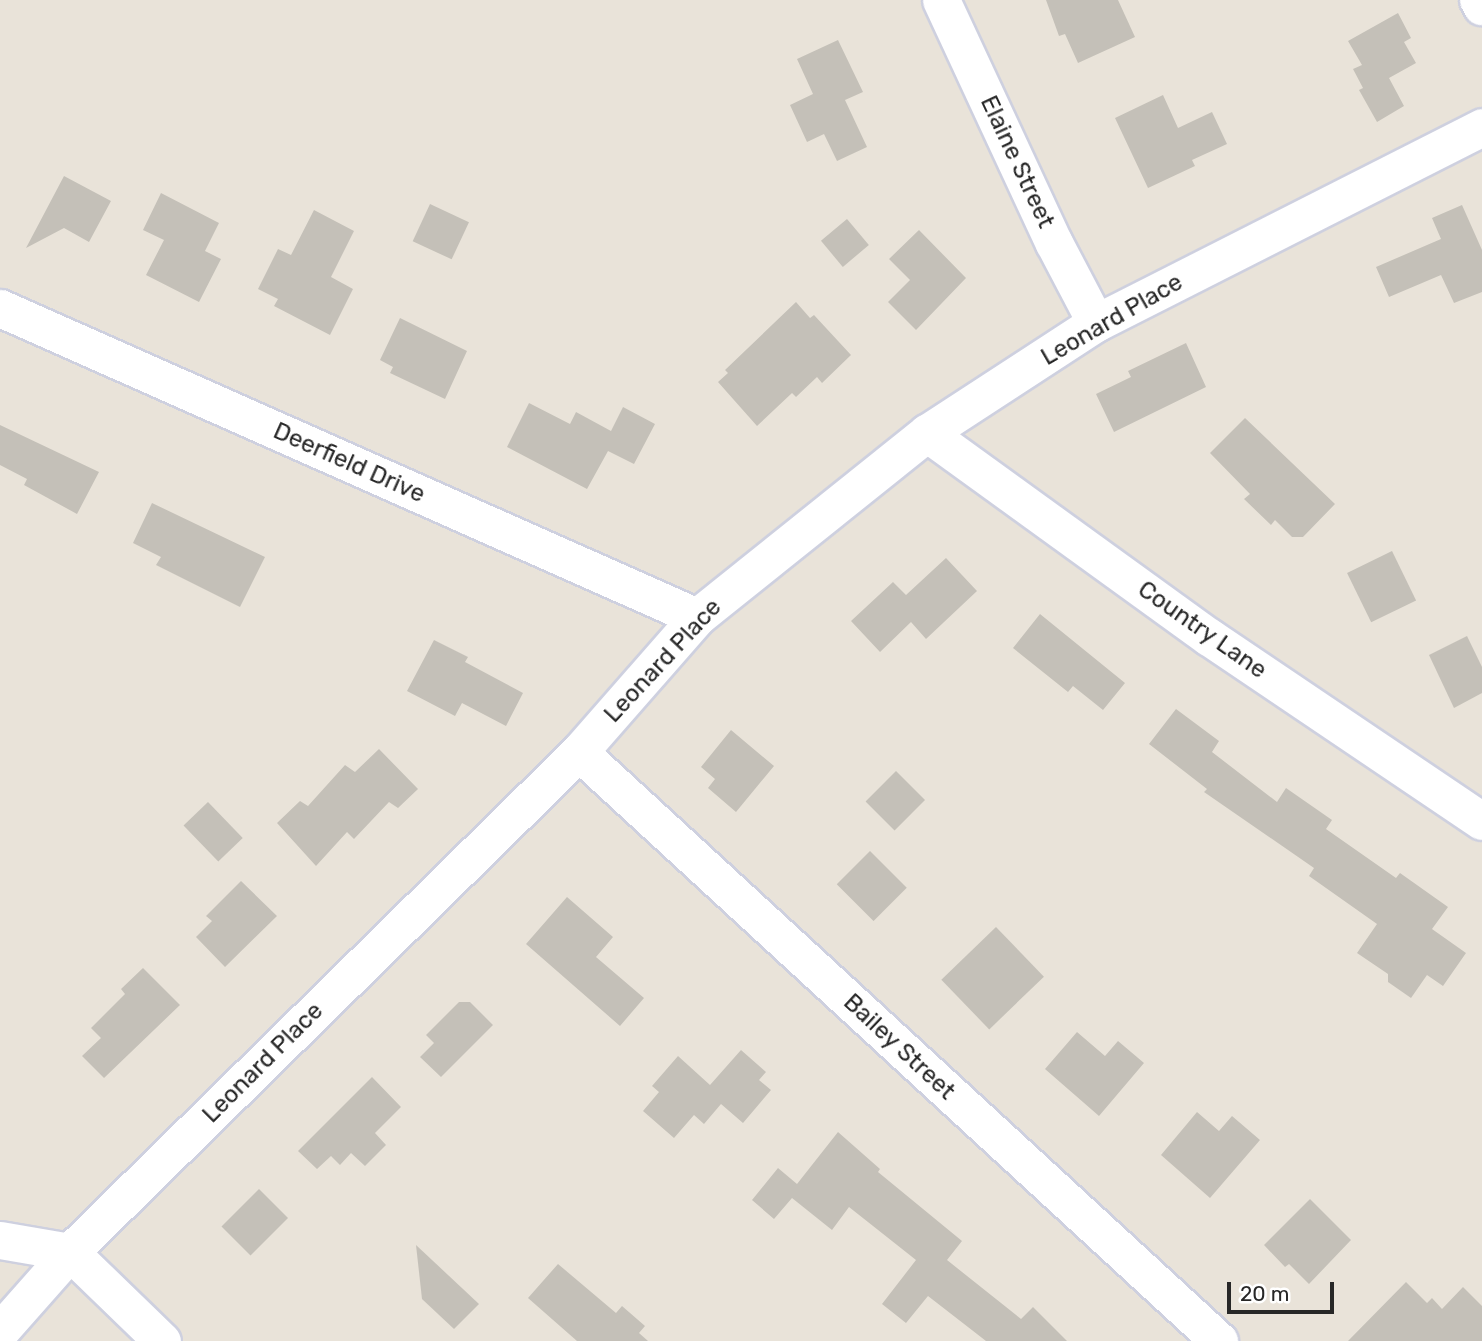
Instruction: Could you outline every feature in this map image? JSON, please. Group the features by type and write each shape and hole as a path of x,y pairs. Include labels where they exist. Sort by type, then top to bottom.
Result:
{"street":[{"name":"Elaine Street","path":"941,0 1054,243 1096,323"},
{"path":"1479,0 1482,6"},
{"name":"Leonard Place","path":"0,1331 70,1252 579,752 697,617 927,433 1096,323 1482,127"},
{"name":"Deerfield Drive","path":"0,308 697,617"},
{"name":"Country Lane","path":"927,433 1209,637 1482,821"},
{"name":"Bailey Street","path":"579,752 1219,1341"},
{"path":"0,1240 70,1252 162,1341"}],"building":[{"path":"1046,0 1118,0 1135,37 1078,63 1065,34 1059,36"},
{"path":"1398,13 1411,38 1404,42 1416,63 1389,78 1404,106 1377,122 1359,90 1363,88 1353,69 1362,65 1348,41"},
{"path":"838,40 863,92 845,100 867,147 837,161 824,134 807,142 790,105 813,94 797,59"},
{"path":"1163,95 1178,128 1212,112 1227,144 1192,160 1195,166 1148,188 1115,118"},
{"path":"64,176 111,201 89,242 64,228 26,248"},
{"path":"161,193 219,223 205,251 221,259 199,302 146,275 164,240 143,230"},
{"path":"430,204 469,222 452,259 413,241"},
{"path":"1462,205 1482,250 1482,292 1454,303 1441,275 1389,297 1376,267 1441,239 1432,218"},
{"path":"314,210 354,231 331,277 353,289 330,335 274,306 278,299 258,289 278,249 291,255"},
{"path":"847,219 869,245 843,267 821,241"},
{"path":"919,230 966,278 916,330 888,302 910,280 889,259"},
{"path":"796,302 810,318 814,315 851,355 822,383 817,377 796,397 792,393 757,426 718,382 728,373 725,370"},
{"path":"400,318 467,351 445,399 390,373 393,367 380,360"},
{"path":"1186,343 1206,387 1114,432 1096,394 1131,377 1128,371"},
{"path":"529,403 570,424 576,412 611,431 623,407 655,424 634,464 608,451 587,489 507,447"},
{"path":"1245,418 1335,504 1303,537 1292,537 1275,520 1271,525 1244,499 1250,494 1210,453"},
{"path":"0,425 99,472 77,514 24,485 27,479 0,465"},
{"path":"152,503 265,557 240,607 156,565 161,557 133,543"},
{"path":"1392,551 1416,600 1371,622 1347,573"},
{"path":"946,558 977,591 926,639 911,622 880,652 851,621 893,582 906,595"},
{"path":"1040,614 1125,683 1103,710 1073,686 1068,692 1013,648"},
{"path":"1467,636 1482,667 1482,693 1454,708 1429,655"},
{"path":"434,640 468,657 465,662 523,693 506,726 462,703 455,716 407,691"},
{"path":"1176,709 1219,741 1212,752 1277,802 1286,788 1332,820 1326,829 1396,878 1400,873 1448,907 1432,929 1466,953 1443,986 1427,975 1411,998 1388,982 1388,974 1357,953 1377,924 1309,876 1314,868 1204,792 1207,789 1149,744"},
{"path":"731,730 774,766 736,812 708,788 715,779 701,767"},
{"path":"379,749 418,789 398,808 389,802 354,839 347,832 316,866 277,823 300,801 308,806 345,765 355,772"},
{"path":"896,771 925,800 895,830 866,801"},
{"path":"208,802 243,838 218,862 184,826"},
{"path":"870,851 907,888 874,921 837,884"},
{"path":"241,881 277,916 225,967 196,937 212,921 206,916"},
{"path":"567,897 613,937 596,957 644,998 620,1026 526,944"},
{"path":"996,927 1044,977 989,1029 941,980"},
{"path":"143,968 180,1005 104,1078 82,1056 101,1038 91,1028 125,994 121,989"},
{"path":"459,1002 470,1002 493,1025 441,1077 420,1057 434,1043 426,1035"},
{"path":"1077,1032 1105,1056 1118,1041 1144,1063 1099,1116 1045,1069"},
{"path":"741,1050 766,1072 759,1080 771,1090 743,1123 721,1104 704,1124 694,1115 674,1138 643,1111 659,1092 652,1086 678,1056 710,1085"},
{"path":"372,1077 401,1107 375,1133 386,1145 365,1166 351,1153 340,1165 331,1156 317,1169 298,1151"},
{"path":"1197,1112 1219,1131 1232,1116 1260,1140 1210,1198 1161,1155"},
{"path":"838,1132 880,1169 878,1172 962,1241 947,1260 1021,1319 1033,1307 1067,1341 986,1341 928,1296 906,1323 882,1304 916,1260 849,1207 832,1230 792,1198 774,1219 752,1200 778,1168 797,1184"},
{"path":"259,1189 288,1218 251,1255 222,1226"},
{"path":"1310,1199 1351,1240 1309,1284 1289,1264 1285,1267 1264,1245"},
{"path":"416,1245 479,1304 454,1329 422,1299"},
{"path":"558,1264 616,1313 622,1306 645,1326 639,1333 648,1341 577,1341 528,1298"},
{"path":"1406,1282 1427,1303 1432,1298 1442,1309 1463,1287 1482,1306 1482,1341 1348,1341"}]}
